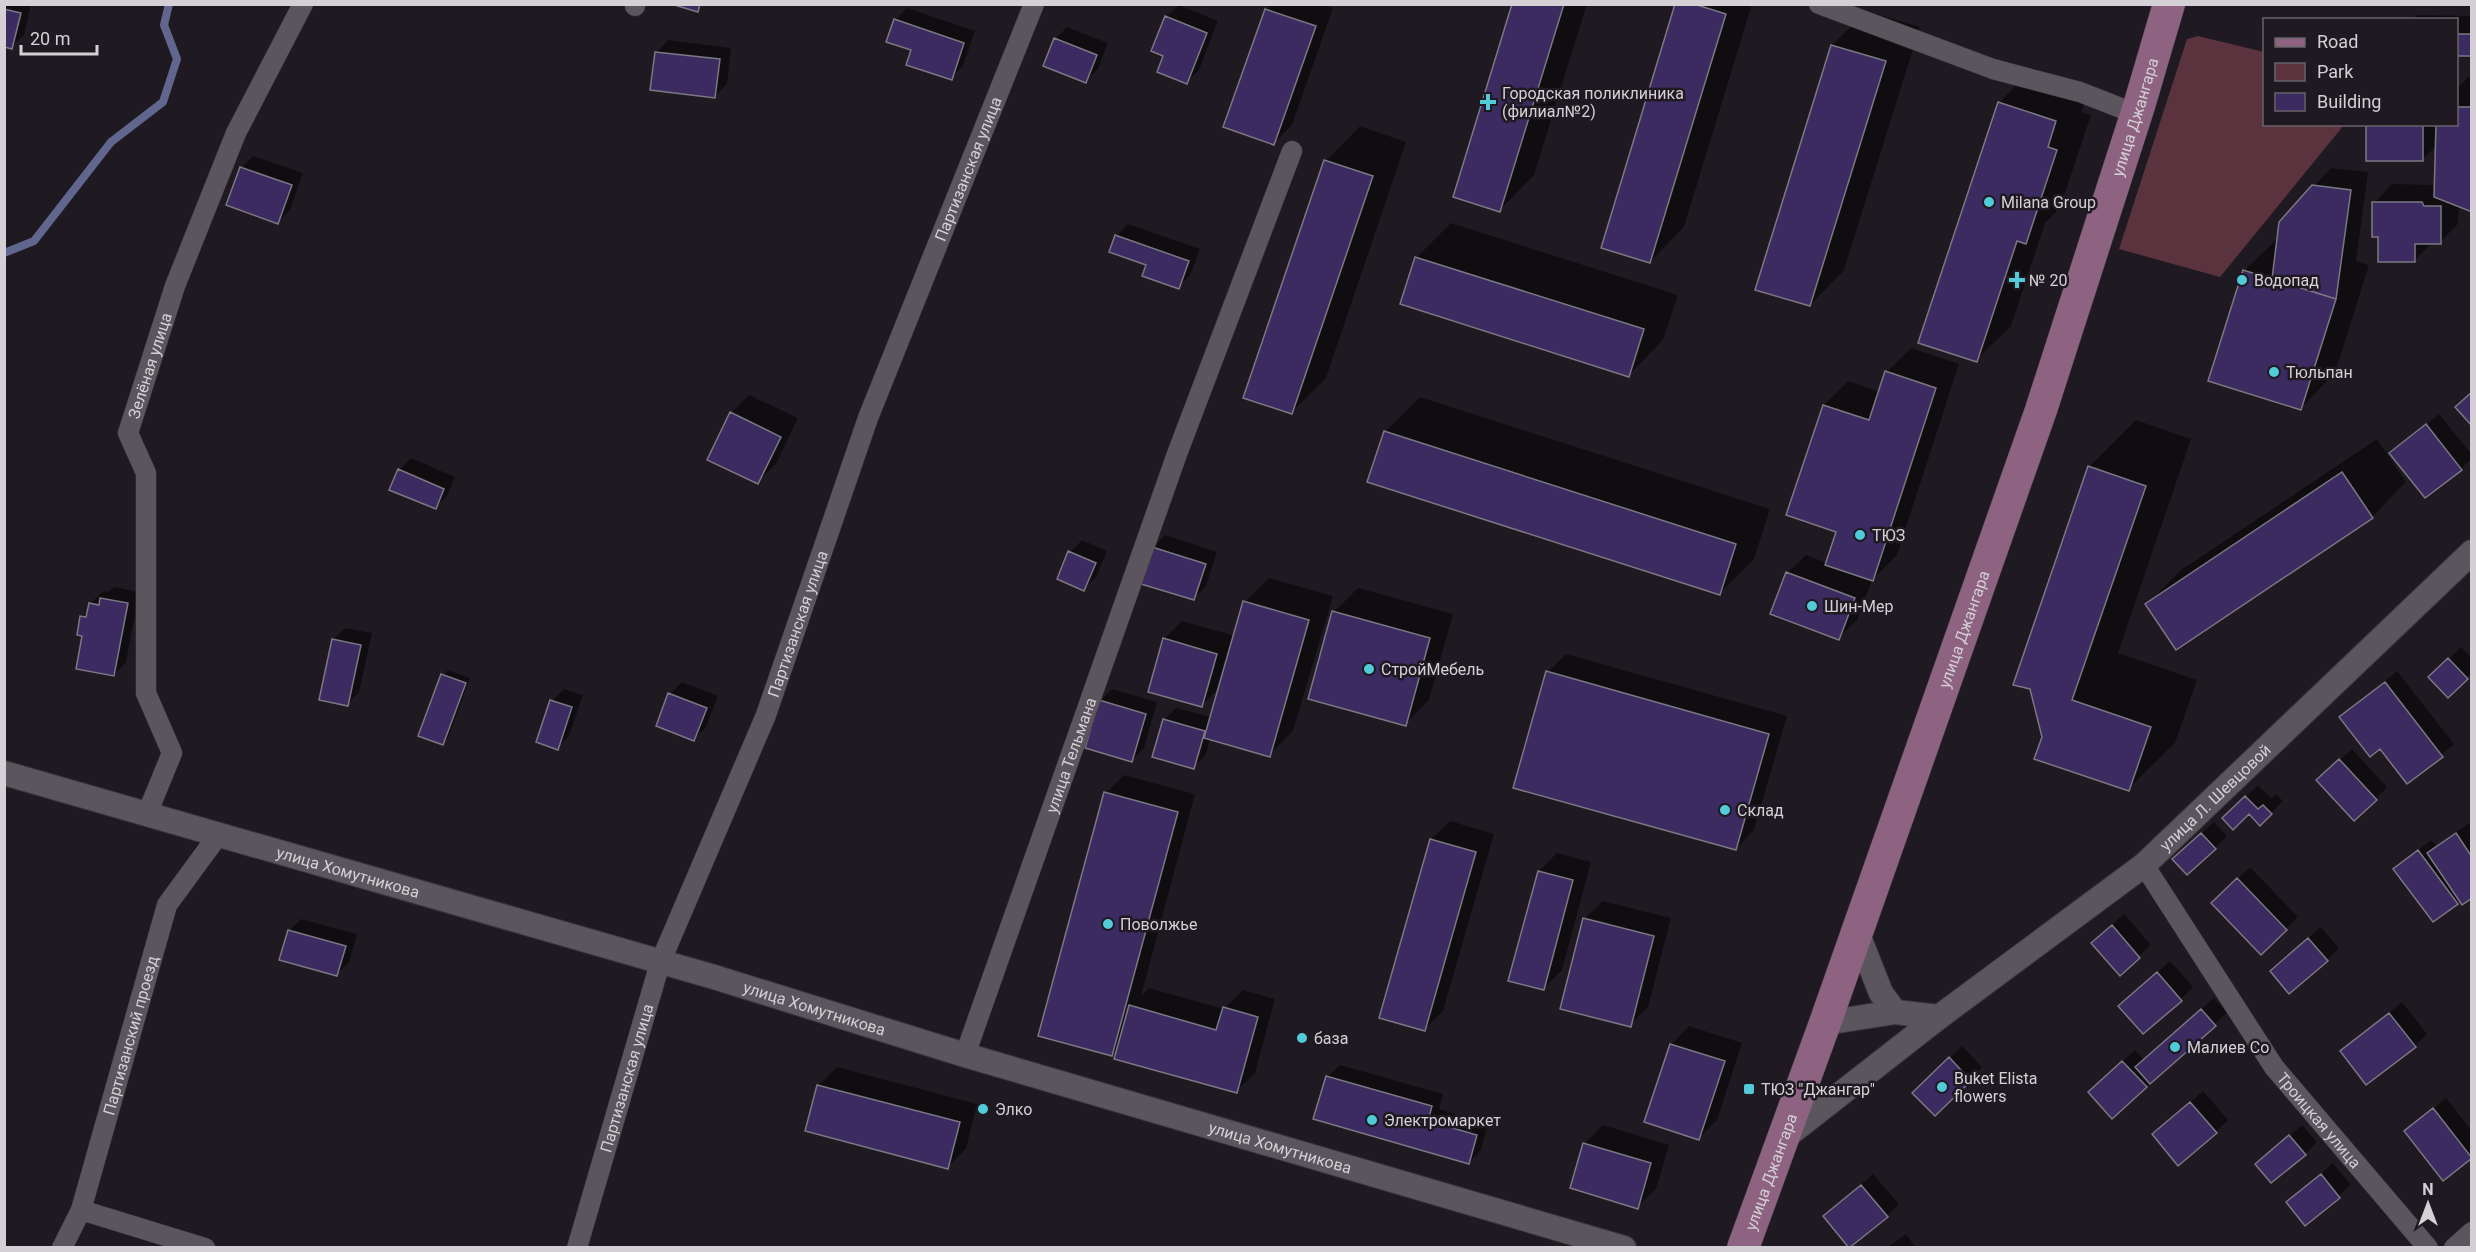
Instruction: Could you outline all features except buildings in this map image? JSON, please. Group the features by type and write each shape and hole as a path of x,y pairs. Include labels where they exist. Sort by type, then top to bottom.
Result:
{"main road":[{"name":"улица Джангара","path":"1743,1248 1825,1023 2041,410 2169,4"}],"street":[{"name":"Зелёная улица","path":"147,814 172,753 146,693 146,473 128,432 174,286 236,133 303,4"},
{"name":"Партизанская улица","path":"577,1248 660,963 766,716 868,418 1034,4"},
{"path":"1819,4 1993,69 2080,92 2136,114"},
{"name":"улица Тельмана","path":"965,1055 1177,454 1292,151"},
{"name":"улица Л. Шевцовой","path":"1784,1138 1939,1017 2144,865 2472,552"},
{"name":"улица Хомутникова","path":"4,773 714,977 965,1055 1624,1248"},
{"name":"Партизанский проезд","path":"62,1248 81,1210 167,905 219,834"},
{"name":"Троицкая улица","path":"2144,865 2274,1067 2428,1248"},
{"path":"1857,932 1881,993 1895,1012"},
{"path":"1825,1023 1895,1012 1939,1017"},
{"path":"81,1210 205,1248"},
{"path":"2454,1248 2472,1232"}],"green space":[{"path":"2198,36 2263,52 2263,126 2343,126 2220,277 2119,249 2187,39"}],"waterway":[{"path":"4,253 34,241 111,142 163,102 177,59 164,25 169,4"}],"place":[{"name":"Городская поликлиника (филиал№2)","path":"1488,102"},
{"name":"Milana Group","path":"1989,202"},
{"name":"№ 20","path":"2017,280"},
{"name":"Водопад","path":"2242,280"},
{"name":"Тюльпан","path":"2274,372"},
{"name":"ТЮЗ","path":"1860,535"},
{"name":"Шин-Мер","path":"1812,606"},
{"name":"СтройМебель","path":"1369,669"},
{"name":"Склад","path":"1725,810"},
{"name":"Поволжье","path":"1108,924"},
{"name":"база","path":"1302,1038"},
{"name":"Малиев Со","path":"2175,1047"},
{"name":"Buket Elista flowers","path":"1942,1087"},
{"name":"ТЮЗ \"Джангар\"","path":"1749,1089"},
{"name":"Элко","path":"983,1109"},
{"name":"Электромаркет","path":"1372,1120"}]}
